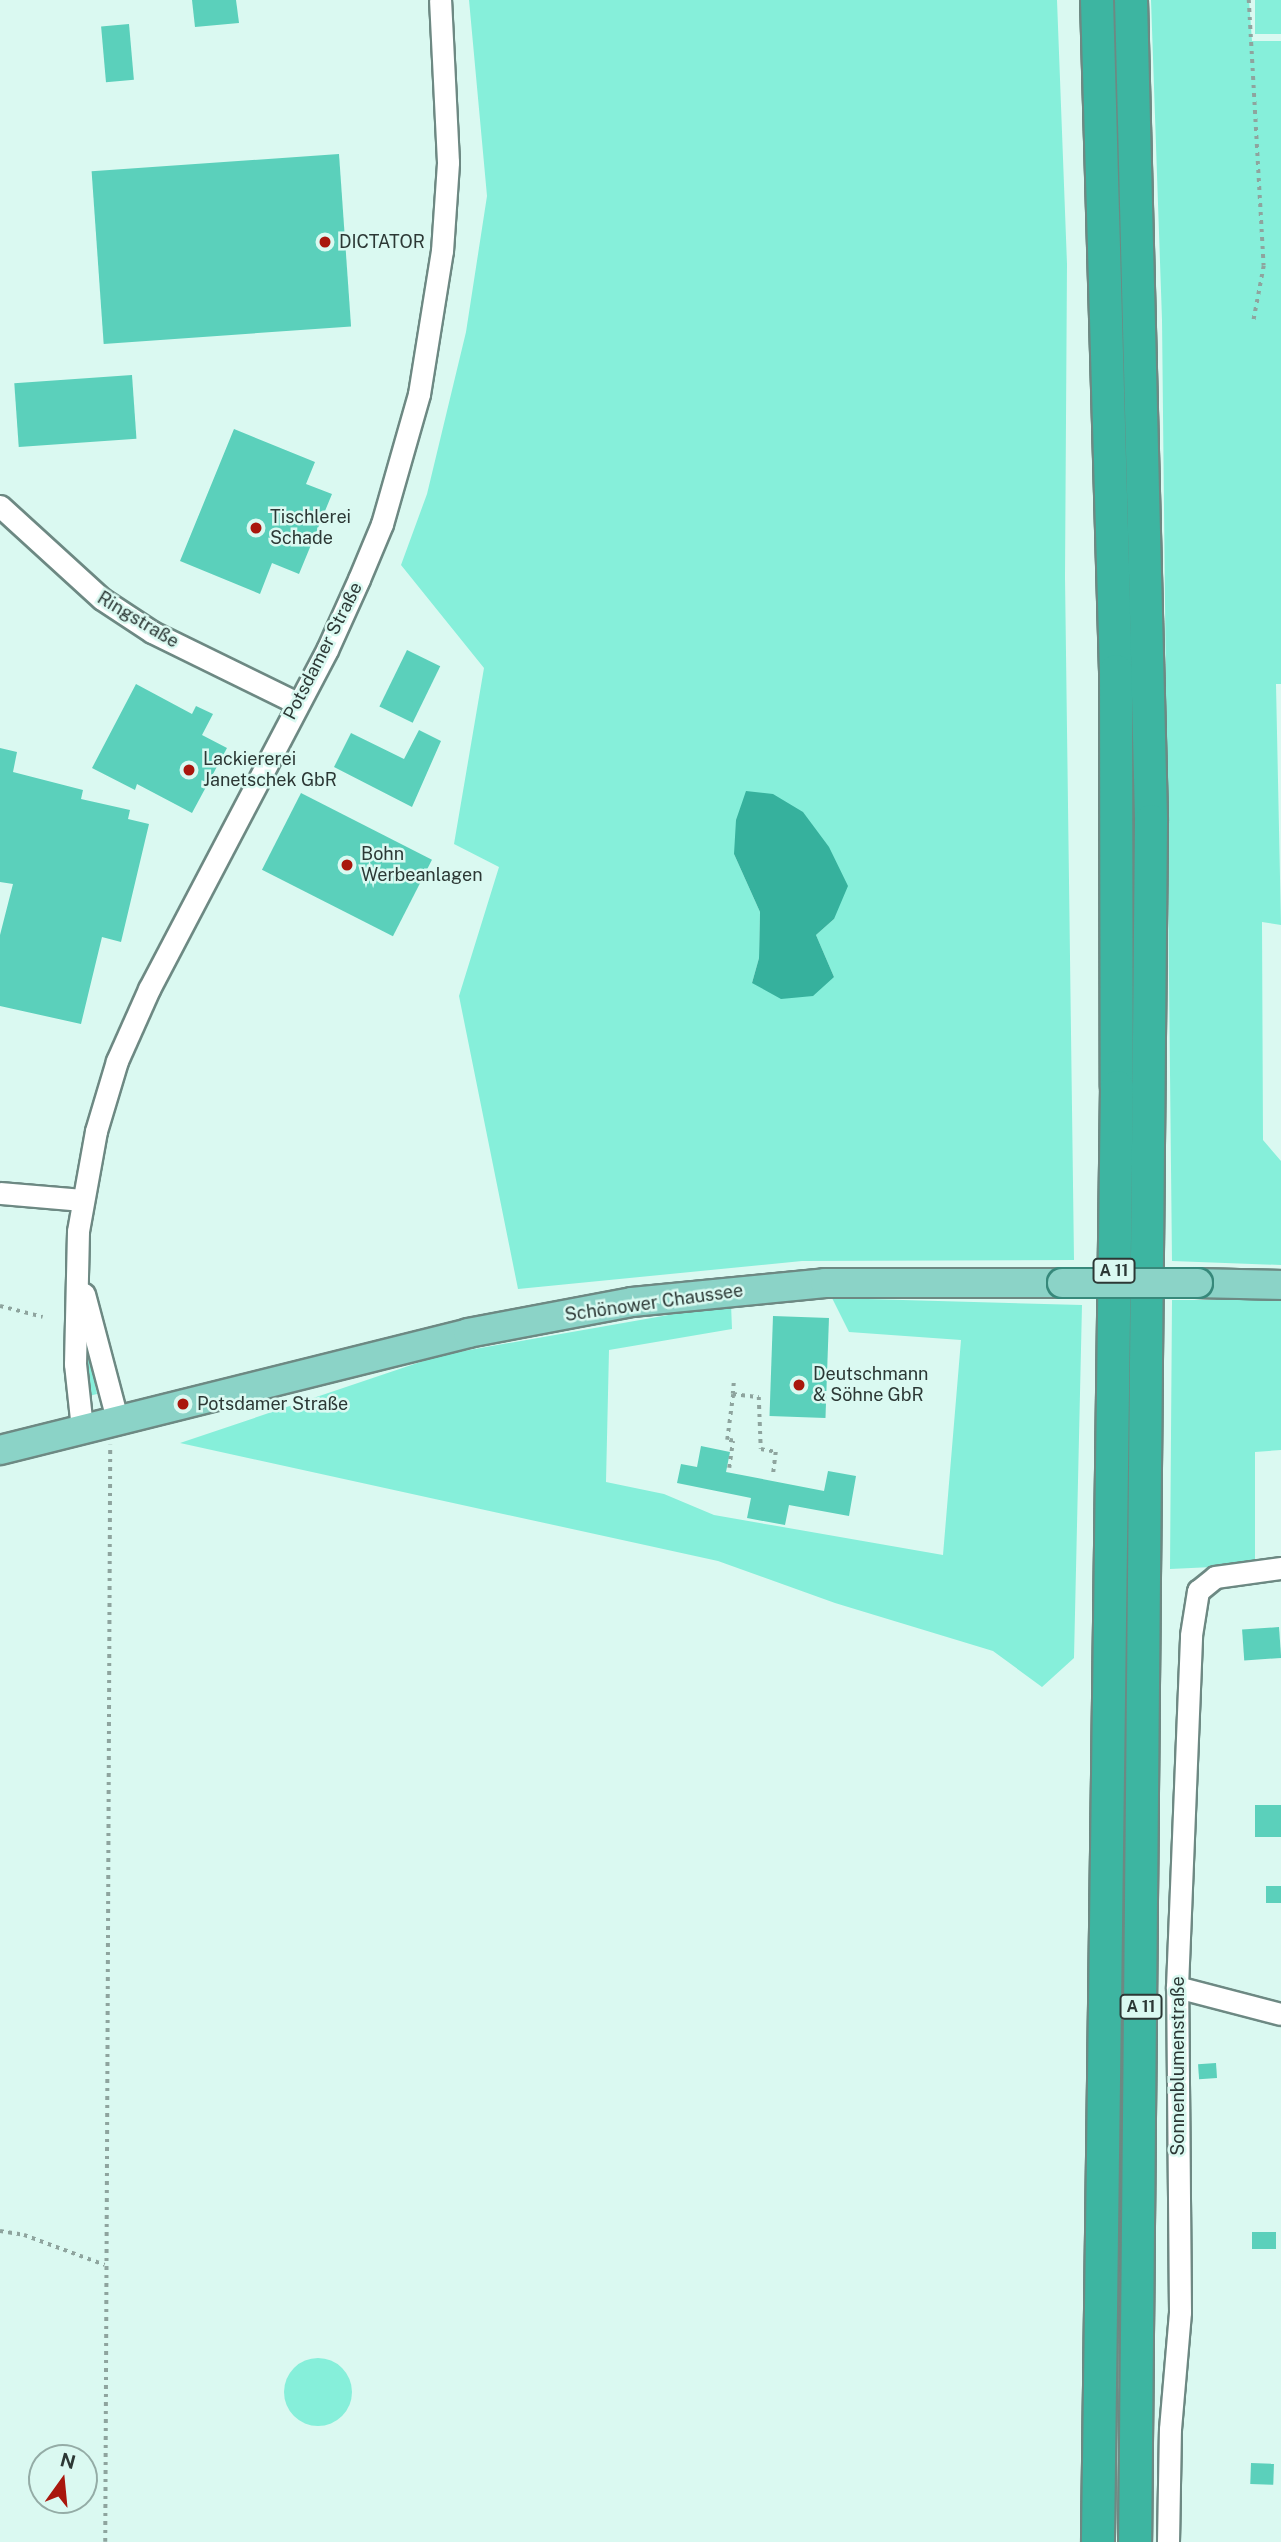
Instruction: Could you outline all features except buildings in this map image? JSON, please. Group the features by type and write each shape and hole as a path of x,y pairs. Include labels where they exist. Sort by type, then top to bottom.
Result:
{"highway":[{"name":"A 11","path":"1097,0 1115,657 1117,1047 1098,2542"},
{"name":"A 11","path":"1131,0 1151,821 1135,2542"}],"main road":[{"name":"Schönower Chaussee","path":"0,1450 82,1428 113,1431 468,1333 632,1302 825,1283 1281,1285"}],"street":[{"name":"Potsdamer Straße","path":"82,1428 75,1364 81,1200 117,1061 149,989 327,650 382,524 419,394 442,251 448,162 440,0"},
{"name":"Ringstraße","path":"0,506 102,599 152,632 297,704"},
{"path":"0,1193 81,1200"},
{"name":"Potsdamer Straße","path":"77,1269 113,1431"},
{"name":"Sonnenblumenstraße","path":"1168,2542 1170,2429 1180,2312 1177,1987 1185,1702 1198,1591 1215,1577 1281,1568"},
{"path":"1177,1987 1281,2014"}],"path":[{"path":"1249,0 1264,266 1253,324"},
{"path":"0,1306 43,1317"},
{"path":"729,1468 733,1441 727,1440 734,1383"},
{"path":"733,1394 759,1397 761,1450 776,1452 773,1476"},
{"path":"105,2542 113,1431"},
{"path":"0,2231 24,2235 105,2265"}],"shaded area":[{"path":"469,0 1057,0 1067,264 1065,577 1074,1260 802,1261 518,1289 459,996 499,867 454,844 484,668 401,565 427,494 466,332 487,196","holes":["734,854 834,919 816,935 834,977 752,983 759,958 760,912"]},
{"path":"1151,0 1249,0 1252,41 1281,41 1281,684 1276,684 1281,925 1262,922 1263,1140 1281,1161 1281,1265 1172,1261 1162,320"},
{"path":"1255,0 1281,0 1281,34 1255,34"},
{"path":"746,791 773,794 803,812 829,847 848,886 834,919 816,935 834,977 813,996 781,999 752,983 759,958 760,912 734,854 736,820"},
{"path":"1216,1294 1281,1295 1281,1450 1255,1452 1255,1565 1170,1569 1172,1300 1216,1300"},
{"path":"832,1298 1082,1305 1074,1658 1042,1687 993,1651 835,1603 718,1561 180,1443 441,1355 731,1304 732,1329 609,1350 606,1482 664,1494 714,1515 943,1555 961,1340 849,1332"},
{"path":"88,1348 97,1394 85,1397 86,1350"},
{"path":"311,2358 325,2358 337,2363 347,2373 352,2392 347,2411 337,2421 325,2426 311,2426 299,2421 289,2411 284,2399 284,2385 289,2373 299,2363"}],"place":[{"name":"DICTATOR","path":"325,242"},
{"name":"Tischlerei Schade","path":"256,528"},
{"name":"Lackiererei Janetschek GbR","path":"189,770"},
{"name":"Bohn Werbeanlagen","path":"347,865"},
{"name":"Deutschmann & Söhne GbR","path":"799,1385"},
{"name":"Potsdamer Straße","path":"183,1404"}]}
